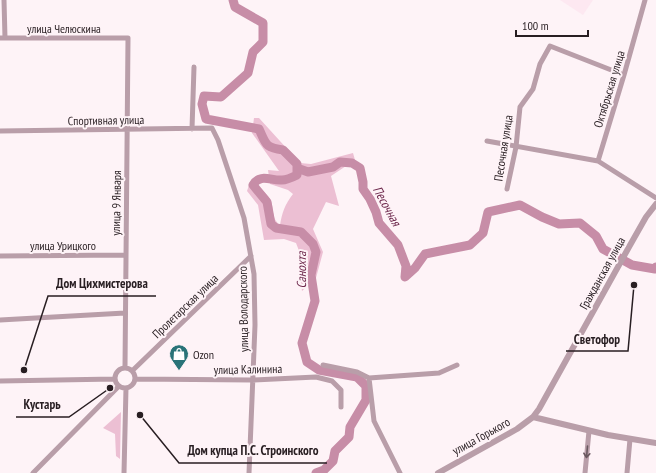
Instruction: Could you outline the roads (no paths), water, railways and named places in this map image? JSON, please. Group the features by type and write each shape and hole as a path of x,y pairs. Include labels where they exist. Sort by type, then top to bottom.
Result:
{"street":[{"path":"3,38 4,0"},
{"name":"Октябрьская улица","path":"598,161 645,0"},
{"name":"улица Челюскина","path":"3,38 128,38"},
{"name":"улица 9 Января","path":"125,368 128,38"},
{"name":"Песочная улица","path":"507,189 516,147 520,107 533,89 540,64 550,46 624,75"},
{"path":"192,128 194,67"},
{"name":"Спортивная улица","path":"0,131 212,128"},
{"name":"улица Володарского","path":"212,128 218,140 244,218 254,274 255,318 249,473"},
{"path":"487,141 598,161 656,198"},
{"name":"Гражданская улица","path":"533,417 539,409 620,262 646,217 656,204"},
{"name":"улица Урицкого","path":"0,256 125,255"},
{"name":"Пролетарская улица","path":"132,371 251,256"},
{"path":"0,320 125,313"},
{"path":"323,365 357,372 369,378 439,373 457,365"},
{"path":"125,368 132,371 135,379 131,386 126,388 119,386 115,376 119,370 125,368"},
{"name":"улица Калинина","path":"135,379 252,380 316,377 332,381 341,390 341,408"},
{"path":"369,378 374,421 400,473"},
{"path":"0,381 115,379"},
{"path":"33,473 119,386"},
{"path":"124,473 126,388"},
{"path":"533,417 589,431 656,443"},
{"name":"улица Горького","path":"438,473 517,429 533,417"},
{"path":"585,473 589,431"},
{"path":"627,473 630,439"}],"waterway":[{"name":"Санохта","path":"233,0 235,7 263,23 263,42 253,52 248,73 221,97 204,96 202,104 206,119 259,129 269,146 283,150 297,164 297,175 294,177 282,180 262,178 256,181 253,185 267,202 271,224 276,228 301,232 313,244 316,252 311,275 315,301 302,343 307,362 319,370 357,377 366,386 366,400 350,427 349,437 335,451 333,461 324,470 316,473"},
{"name":"Песочная","path":"297,168 308,172 333,167 340,162 352,163 360,168 363,189 370,199 379,223 398,245 406,266 405,277 415,268 425,254 470,245 483,233 488,212 520,205 559,224 580,223 596,236 603,249 632,265 655,269 656,267"}],"place":[{"name":"Светофор","path":"634,285"},
{"name":"Дом Цихмистерова","path":"24,370"},
{"name":"Ozon","path":"179,371"},
{"name":"Кустарь","path":"110,388"},
{"name":"Дом купца П.С. Строинского","path":"140,415"}]}
